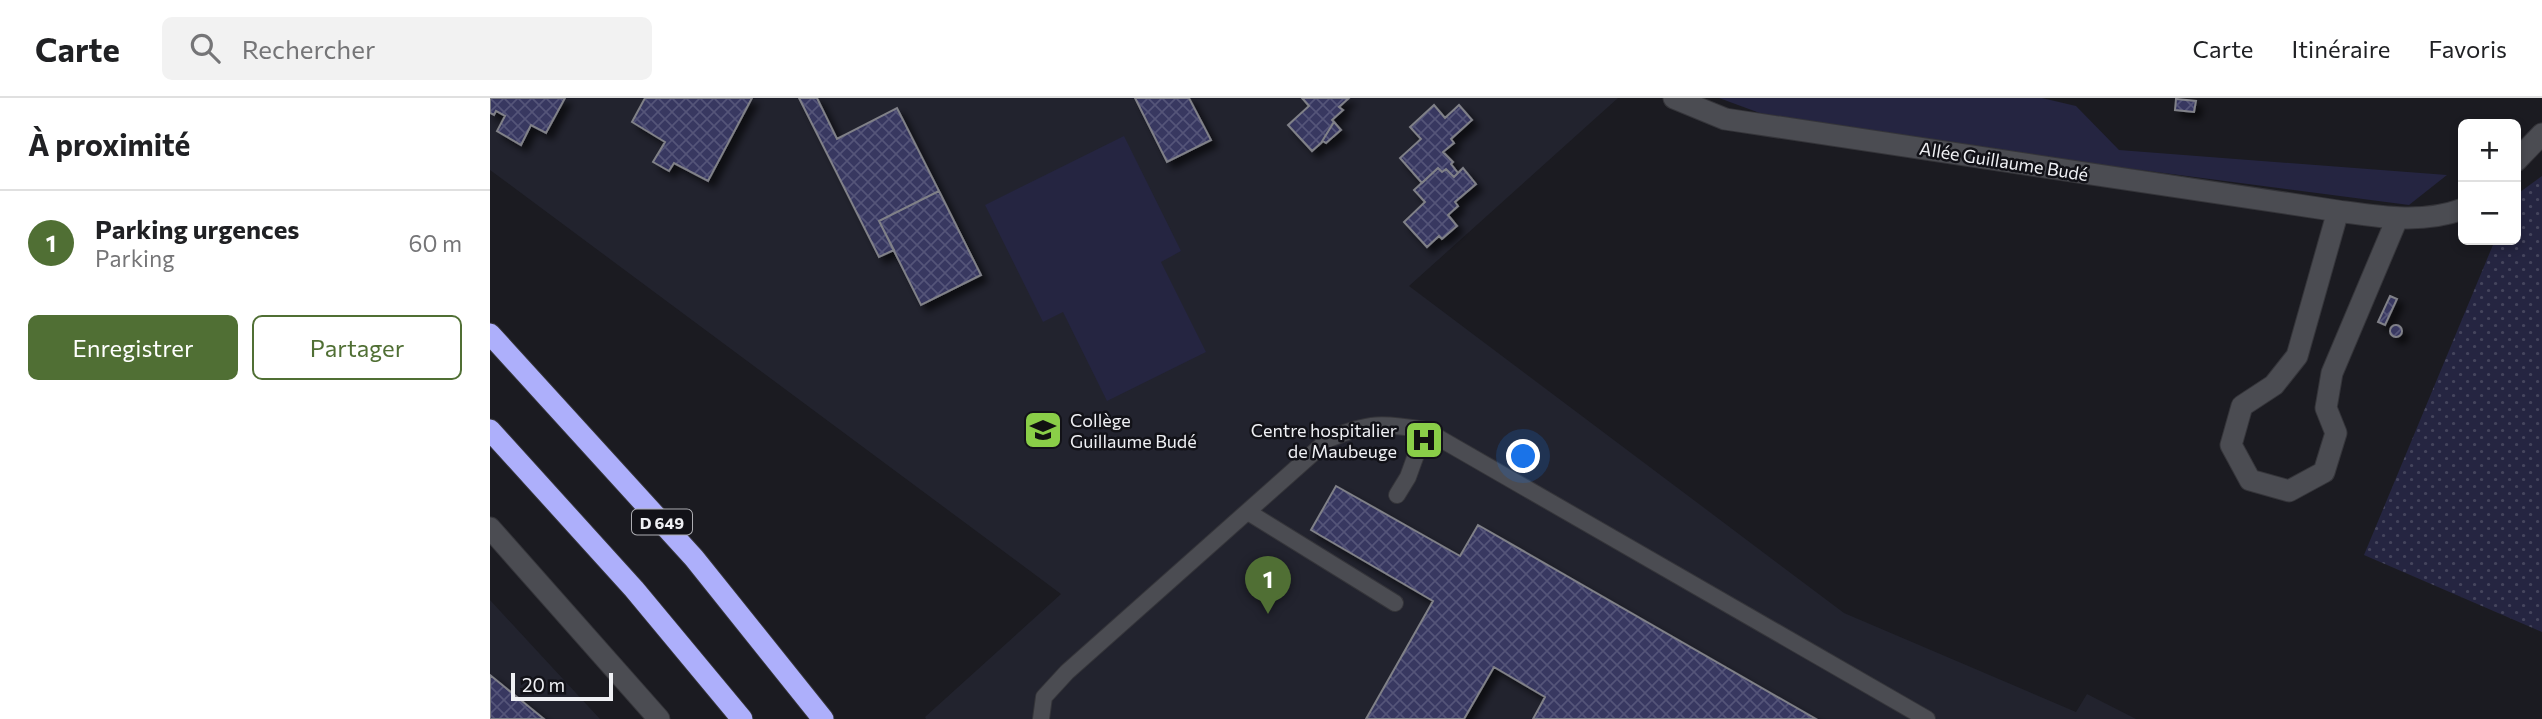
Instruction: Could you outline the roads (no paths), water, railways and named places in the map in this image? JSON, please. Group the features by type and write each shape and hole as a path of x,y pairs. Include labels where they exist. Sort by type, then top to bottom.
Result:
{"highway":[{"name":"D 649","path":"490,334 694,558 816,711"},
{"path":"490,430 634,589 742,719"}],"street":[{"name":"Allée Guillaume Budé","path":"1674,98 1726,119 2338,211 2398,219 2443,216 2458,211"},
{"path":"2521,156 2542,134"},
{"path":"2338,211 2297,356 2274,385 2242,406 2231,444 2250,480 2289,491 2324,472 2336,433 2326,408 2332,373 2398,219"},
{"path":"490,528 659,719"}],"lane":[{"path":"1041,719 1044,697 1067,672 1329,439 1357,427 1391,425 1425,430 1927,719"},
{"path":"1397,495 1408,477 1425,430"},
{"path":"1248,512 1395,604"},
{"path":"816,711 829,719"}],"place":[{"name":"Collège Guillaume Budé","path":"1043,430"},
{"name":"Centre hospitalier de Maubeuge","path":"1424,440"},
{"name":"Parking urgences","path":"1268,614"}]}
